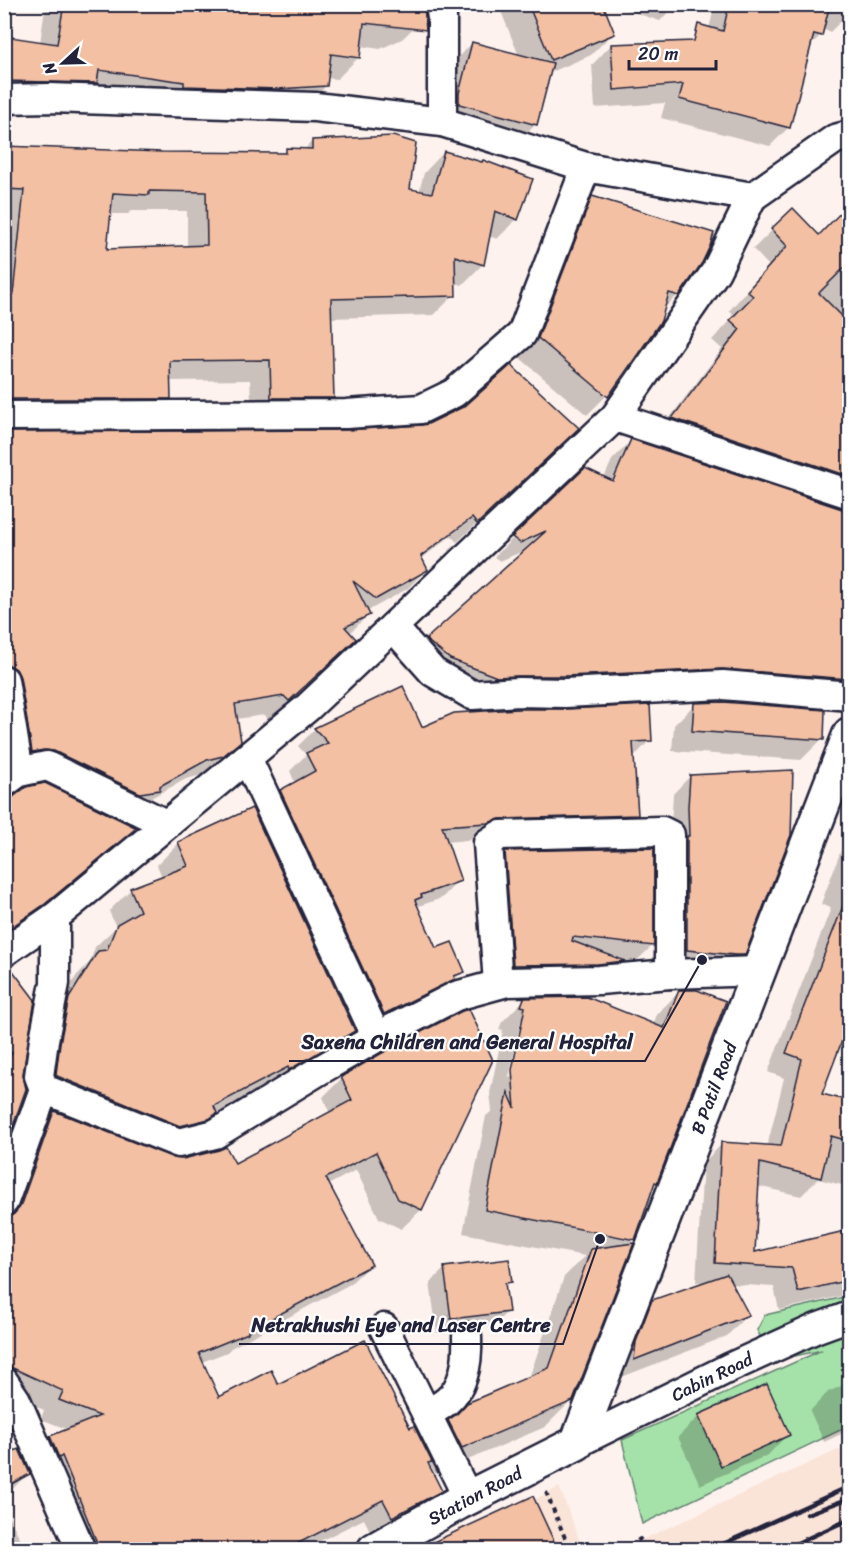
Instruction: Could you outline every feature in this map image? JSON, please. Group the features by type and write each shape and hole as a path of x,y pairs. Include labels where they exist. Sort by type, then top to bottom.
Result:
{"main road":[{"name":"B Patil Road","path":"577,1443 849,734"},
{"name":"Station Road","path":"374,1550 468,1498 577,1443"}],"street":[{"path":"440,4 442,122"},
{"path":"4,99 50,98 315,107 442,122 586,168 752,196"},
{"path":"4,952 55,916 307,708 615,417 716,271 752,196 835,139 849,135"},
{"path":"4,416 346,414 421,409 454,393 522,334 586,168"},
{"path":"615,417 849,494"},
{"path":"393,627 433,672 472,695 723,686 849,696"},
{"path":"4,680 12,778 47,766 166,824"},
{"path":"247,758 377,1038"},
{"path":"498,984 488,843 500,835 662,831 670,836 670,974"},
{"path":"4,1201 44,1089 39,1076 55,983 55,916"},
{"path":"44,1089 179,1143 215,1134 386,1032 456,996 507,982 599,980 670,974 759,971"},
{"name":"Cabin Road","path":"577,1443 729,1368 849,1316"},
{"path":"384,1328 468,1498"},
{"path":"427,1415 448,1400 458,1389 464,1372 466,1337"},
{"path":"4,1382 16,1401 81,1550"}],"path":[{"path":"535,1464 570,1550"},
{"path":"622,1550 640,1539 645,1550"}],"shaded area":[{"path":"849,1445 849,1549 622,1549"},
{"path":"559,1487 583,1549 438,1550"}],"green space":[{"path":"849,1296 849,1426 642,1524 622,1440 822,1350 773,1361 757,1330 765,1315"}],"building":[{"path":"64,4 156,4 197,10 198,4 424,4 426,30 364,23 360,58 331,54 327,86 277,89 184,86 184,82 99,70 97,83 4,81 4,36 57,44"},
{"path":"528,4 603,4 615,34 551,60"},
{"path":"729,4 830,4 822,36 814,34 790,128 679,99 683,84 614,90 611,44 694,41 698,24 723,31"},
{"path":"472,42 553,63 537,125 459,104 459,93"},
{"path":"393,136 416,143 410,189 432,193 444,151 482,162 483,160 533,179 518,220 495,211 484,265 455,256 456,296 331,299 334,398 271,398 270,360 170,361 171,399 4,399 4,294 13,294 24,190 4,189 4,146 162,152 286,153 286,148 312,149 312,140","holes":["149,191 206,192 207,245 107,249 113,193 149,195"]},
{"path":"592,196 714,233 702,263 679,296 669,293 661,321 608,397 538,338"},
{"path":"849,204 849,263 819,293 849,323 849,476 672,418 740,329 730,320 753,296 747,291 787,246 771,229 793,208 819,235"},
{"path":"511,365 579,428 477,524 472,518 421,556 428,570 376,599 353,581 370,615 345,627 356,639 289,701 284,696 235,704 241,741 223,756 207,760 160,786 160,790 140,793 54,751 32,752 20,677 16,669 7,664 4,650 4,432 346,430 422,425 465,406"},
{"path":"631,439 849,510 849,679 722,669 497,677 450,659 426,639 546,531 520,543 512,537 585,468 613,481"},
{"path":"403,686 422,727 454,713 650,705 652,741 633,742 638,815 500,819 488,823 442,826 461,881 421,895 422,897 415,900 436,948 452,942 465,972 384,1014 280,790 315,771 306,753 328,743 314,728"},
{"path":"723,702 825,710 824,740 692,731 694,703"},
{"path":"793,770 791,835 745,955 687,950 687,836 689,836 690,775"},
{"path":"45,783 135,829 45,904 4,932 4,799 13,797 26,787"},
{"path":"252,808 355,1031 289,1070 288,1067 214,1106 217,1113 209,1119 180,1126 57,1076 60,1043 69,998 98,951 107,950 117,924 140,911 130,888 188,866 178,842"},
{"path":"654,848 654,946 573,937 572,941 625,961 598,964 513,965 505,851"},
{"path":"848,893 849,1022 822,1094 849,1101 849,1141 831,1136 821,1178 760,1163 755,1252 849,1230 849,1280 798,1292 792,1268 715,1263 721,1142 781,1146 802,1059 786,1053"},
{"path":"10,967 35,1000 23,1074 26,1089 4,1151 4,1071 12,1053 4,1050 4,968"},
{"path":"679,990 697,990 726,1001 657,1183 655,1182 635,1240 485,1210 508,1092 515,1108 512,1070 525,1007 521,1006 524,998 587,997 664,1028"},
{"path":"469,1009 492,1062 422,1210 398,1199 376,1152 326,1178 372,1265 248,1333 199,1353 219,1397 271,1370 278,1384 365,1340 410,1428 414,1426 432,1462 428,1463 442,1491 392,1517 383,1500 285,1550 100,1550 62,1456 59,1458 50,1436 100,1416 59,1400 63,1391 4,1364 4,1217 14,1214 20,1207 54,1111 174,1158 183,1159 226,1147 235,1163 352,1100 341,1077 394,1046"},
{"path":"634,1243 573,1401 462,1448 448,1420 467,1403 549,1368 591,1249"},
{"path":"509,1259 512,1282 505,1283 509,1312 451,1319 444,1267"},
{"path":"727,1274 749,1315 634,1360 636,1342 652,1300"},
{"path":"767,1384 790,1435 721,1466 698,1415"},
{"path":"19,1449 30,1474 4,1488 4,1455"},
{"path":"533,1496 558,1550 416,1550"}],"railway":[{"path":"710,1550 850,1486"},
{"path":"807,1514 850,1498"},
{"path":"782,1550 850,1519"}],"place":[{"name":"Saxena Children and General Hospital","path":"702,960"},
{"name":"Netrakhushi Eye and Laser Centre","path":"600,1239"}]}
